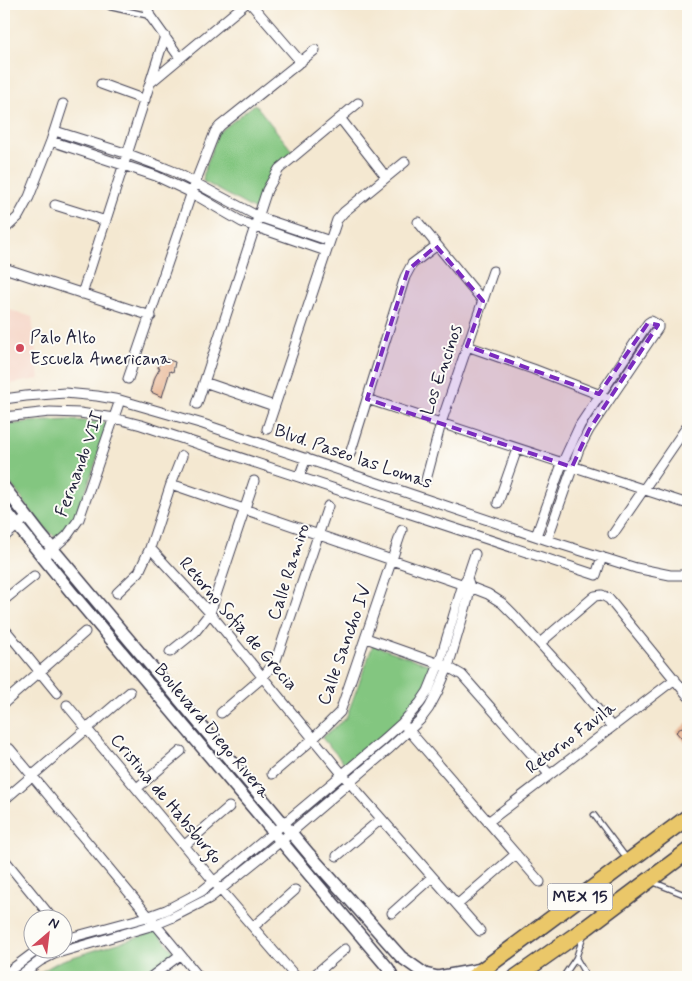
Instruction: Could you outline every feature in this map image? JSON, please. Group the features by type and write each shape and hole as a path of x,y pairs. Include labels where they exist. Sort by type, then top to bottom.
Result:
{"highway":[{"name":"MEX 15","path":"478,973 688,817"},
{"name":"MEX 15","path":"516,977 650,881 688,851"}],"street":[{"path":"146,4 150,16 180,58"},
{"path":"150,83 245,4"},
{"path":"251,4 300,62"},
{"path":"82,294 125,165 164,36"},
{"path":"128,379 195,183 215,132 315,50"},
{"path":"101,84 145,100"},
{"path":"197,404 267,190 279,169 358,103"},
{"path":"4,230 18,217 29,197 63,104"},
{"path":"340,118 386,177"},
{"path":"54,131 128,154 175,172 259,217 330,241"},
{"path":"72,148 75,138"},
{"path":"51,141 156,176 255,227 326,251"},
{"path":"99,156 102,147"},
{"path":"266,429 326,251 340,216 405,162"},
{"path":"55,205 106,221"},
{"path":"418,222 483,301"},
{"path":"350,454 387,331 408,270 412,264 436,246"},
{"path":"4,268 151,316"},
{"name":"Los Encinos","path":"426,480 441,423 493,271"},
{"path":"536,536 562,464 580,425 599,394 651,321 658,325 658,328 579,449 547,540"},
{"path":"467,346 610,399"},
{"path":"204,382 274,406"},
{"name":"Blvd. Paseo las Lomas","path":"4,399 65,394 120,400 204,424 547,540 636,568 670,576 688,576"},
{"path":"367,399 688,504"},
{"name":"Fernando VII","path":"43,557 67,536 79,519 120,400"},
{"path":"4,417 50,412 80,413 141,424 596,576 602,557"},
{"path":"613,534 688,425"},
{"path":"498,502 517,449"},
{"path":"117,593 139,572 150,548 182,456"},
{"path":"299,477 306,458"},
{"path":"170,652 195,632 210,613 254,481"},
{"path":"172,484 467,583 488,594 502,603 612,727"},
{"path":"555,484 565,487"},
{"name":"Boulevard Diego Rivera","path":"4,487 53,549 287,828 402,957 425,974 438,977 478,973"},
{"name":"Calle Ramiro","path":"221,713 263,677 276,660 328,506"},
{"path":"546,510 556,513"},
{"path":"4,537 9,518 24,513"},
{"name":"Boulevard Diego Rivera","path":"9,518 390,973"},
{"name":"Calle Sancho IV","path":"272,774 340,712 402,530"},
{"name":"Retorno Sofia de Grecia","path":"150,548 210,613 346,778 480,931"},
{"path":"72,935 147,916 184,901 214,882 252,850 312,814 332,797 346,778 420,703 443,666 468,599 467,583 474,554"},
{"path":"4,600 34,576"},
{"path":"540,644 595,596 602,596 609,599 688,696"},
{"path":"4,628 57,693"},
{"path":"4,703 85,632"},
{"path":"366,638 443,666 462,675 549,774"},
{"path":"287,828 305,806 325,789 346,778 409,730 429,708 443,681 443,666"},
{"path":"153,688 163,679"},
{"name":"Retorno Favila","path":"488,822 675,679"},
{"name":"Cristina de Habsburgo","path":"4,800 130,692"},
{"name":"Cristina de Habsburgo","path":"67,705 214,882 296,977"},
{"path":"402,723 540,882"},
{"path":"10,749 199,977"},
{"path":"137,788 181,751"},
{"path":"325,789 332,797"},
{"path":"305,806 312,814"},
{"path":"185,845 229,807"},
{"path":"337,856 381,819"},
{"path":"18,977 40,961 74,947 154,925 193,908 238,877 260,858 277,836"},
{"path":"252,850 260,858"},
{"path":"457,904 516,854"},
{"path":"4,859 44,908"},
{"path":"231,868 238,877"},
{"path":"392,913 432,877"},
{"path":"253,927 295,890"},
{"path":"312,977 345,950"},
{"path":"151,977 180,955"},
{"path":"390,973 402,957"},
{"path":"5,975 27,958"}],"lane":[{"path":"110,7 150,16"},
{"path":"594,815 628,861"},
{"path":"650,881 688,896"},
{"path":"562,977 576,958 586,927"},
{"path":"576,958 587,977"}],"highlighted area":[{"path":"436,246 483,301 467,346 599,394 648,323 658,325 589,430 572,467 367,399 408,270"}],"shaded area":[{"name":"Palo Alto Escuela Americana","path":"4,308 32,317 39,379 4,385"}],"green space":[{"path":"255,104 293,152 272,170 260,207 255,210 203,181 204,172 218,133"},
{"path":"69,420 110,423 74,523 56,538 41,524 4,475 4,426 27,422"},
{"path":"373,645 436,667 428,690 393,727 347,766 322,738 346,718"},
{"path":"157,931 177,956 147,977 32,977 60,961"}],"building":[{"path":"160,357 175,362 173,372 170,371 162,397 151,392 155,377 160,368 158,368"},
{"path":"688,722 688,746 676,732"}],"place":[{"name":"Palo Alto Escuela Americana","path":"20,348"}]}
